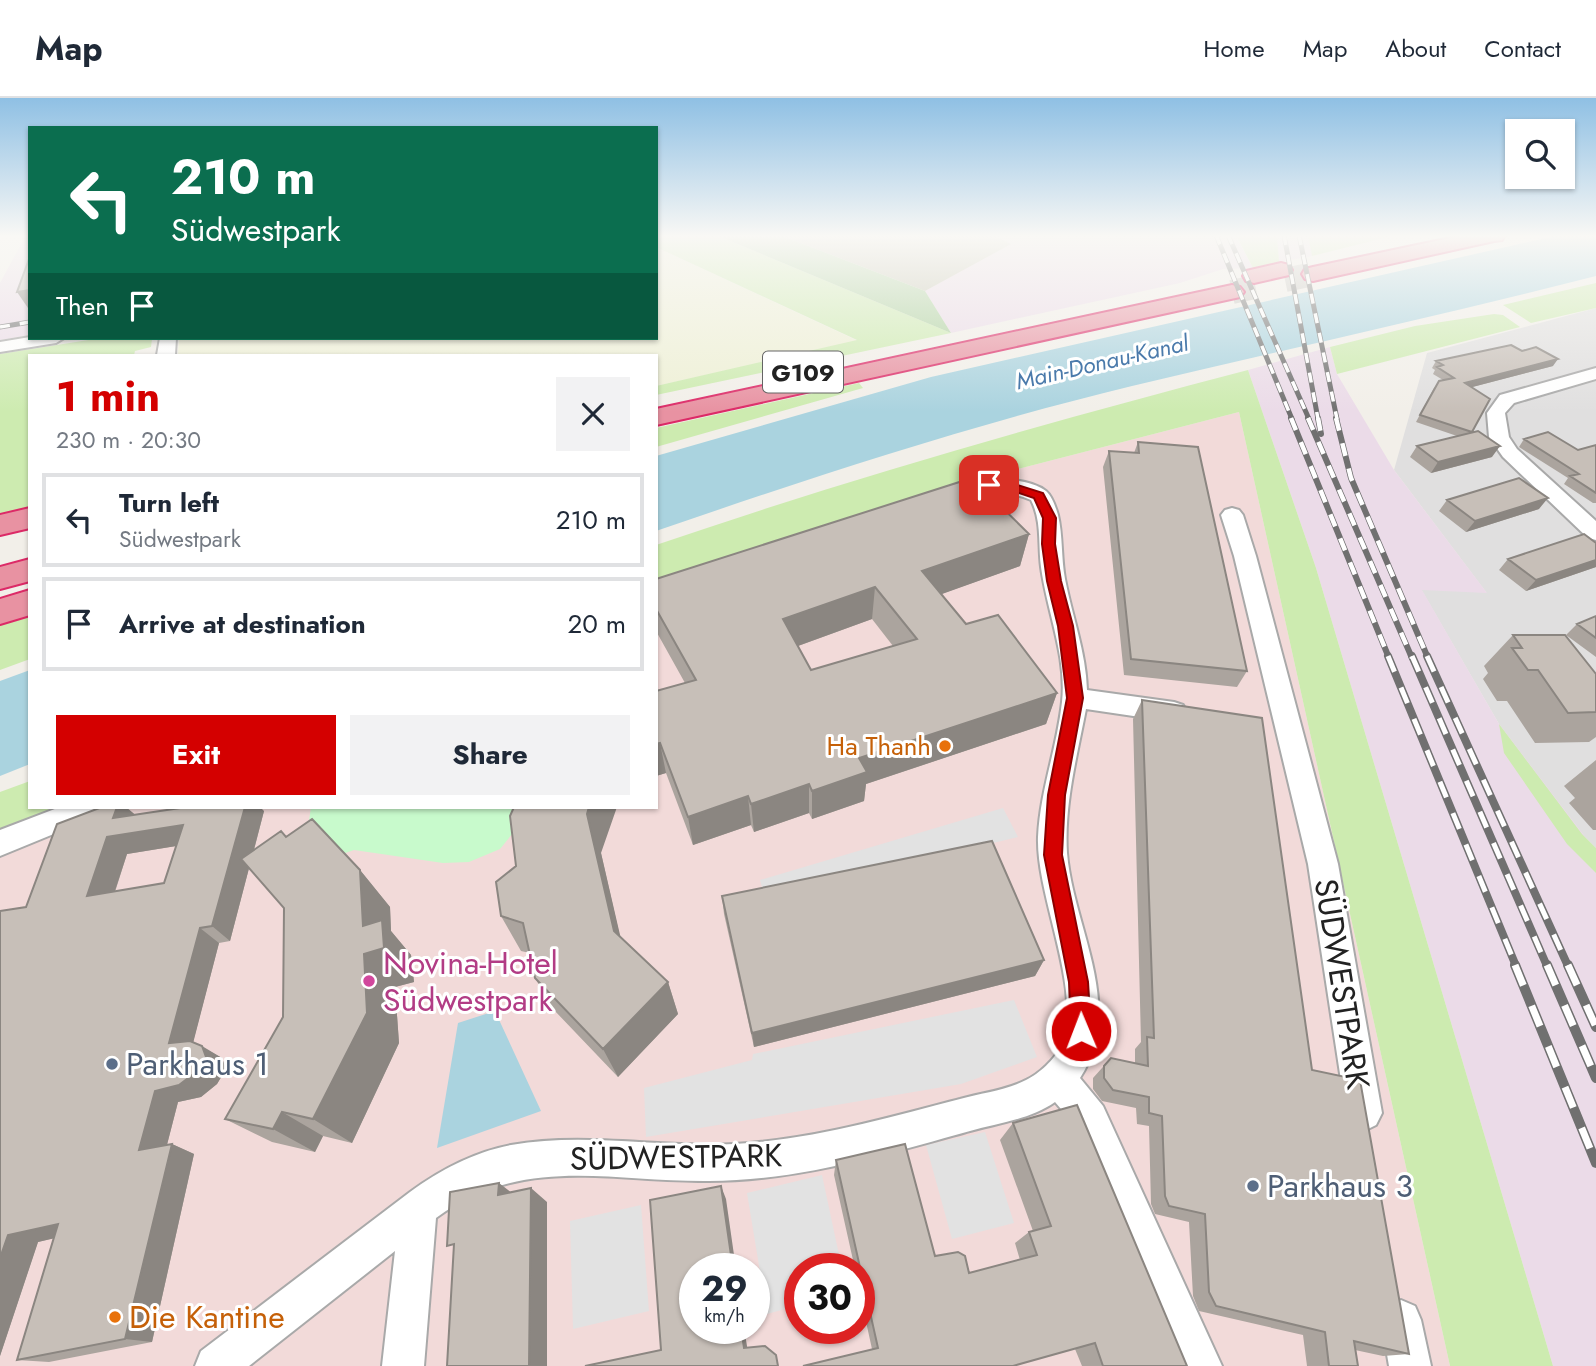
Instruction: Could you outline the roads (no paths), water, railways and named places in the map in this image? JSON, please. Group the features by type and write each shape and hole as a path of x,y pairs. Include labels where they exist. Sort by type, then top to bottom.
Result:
{"highway":[{"name":"G109","path":"658,404 1195,294"},
{"name":"G109","path":"658,417 1198,294"},
{"path":"0,525 28,518"},
{"path":"0,560 28,553"},
{"path":"0,578 28,571"},
{"path":"0,612 28,603"}],"street":[{"path":"0,347 44,340"},
{"path":"1596,373 1507,399 1496,413 1499,437 1510,453 1596,533"},
{"name":"SÜDWESTPARK","path":"216,1366 418,1210 473,1174 508,1163 606,1158 690,1163 737,1162 804,1154 1032,1097 1059,1079 1074,1059 1081,1031 1079,982 1053,855 1056,795 1075,698 1066,626 1054,581 1049,544 1050,518 1039,496 1005,485 989,485 926,505"},
{"name":"SÜDWESTPARK","path":"1232,515 1245,556 1275,727 1322,864 1368,1138"},
{"path":"1075,698 1195,715"},
{"path":"0,843 85,809"},
{"path":"1059,1079 1091,1118 1201,1366"},
{"path":"403,1366 418,1210"},
{"path":"1395,1288 1410,1366"}],"water":[{"name":"Main-Donau-Kanal","path":"1297,294 1521,294 1072,401 892,453 658,530 658,455 931,377"},
{"path":"28,671 28,765 0,776 0,681"},
{"path":"495,1011 541,1111 437,1148 458,1023"}],"railway":[{"path":"1240,294 1292,419"},
{"path":"1254,294 1309,419"},
{"path":"1295,294 1318,419"},
{"path":"1311,294 1337,419"},
{"path":"0,327 28,322"},
{"path":"1291,418 1389,658"},
{"path":"1308,418 1412,658"},
{"path":"1318,418 1321,434"},
{"path":"1336,418 1351,478 1428,658"},
{"path":"1388,656 1516,966"},
{"path":"1412,656 1547,966"},
{"path":"1427,656 1568,966"},
{"path":"1515,965 1596,1163"},
{"path":"1547,965 1596,1078"},
{"path":"1568,965 1596,1027"}],"place":[{"name":"Ha Thanh","path":"945,746"},
{"name":"Novina-Hotel Südwestpark","path":"369,981"},
{"name":"Parkhaus 1","path":"112,1064"},
{"name":"Parkhaus 3","path":"1253,1186"},
{"name":"Die Kantine","path":"115,1317"}]}
